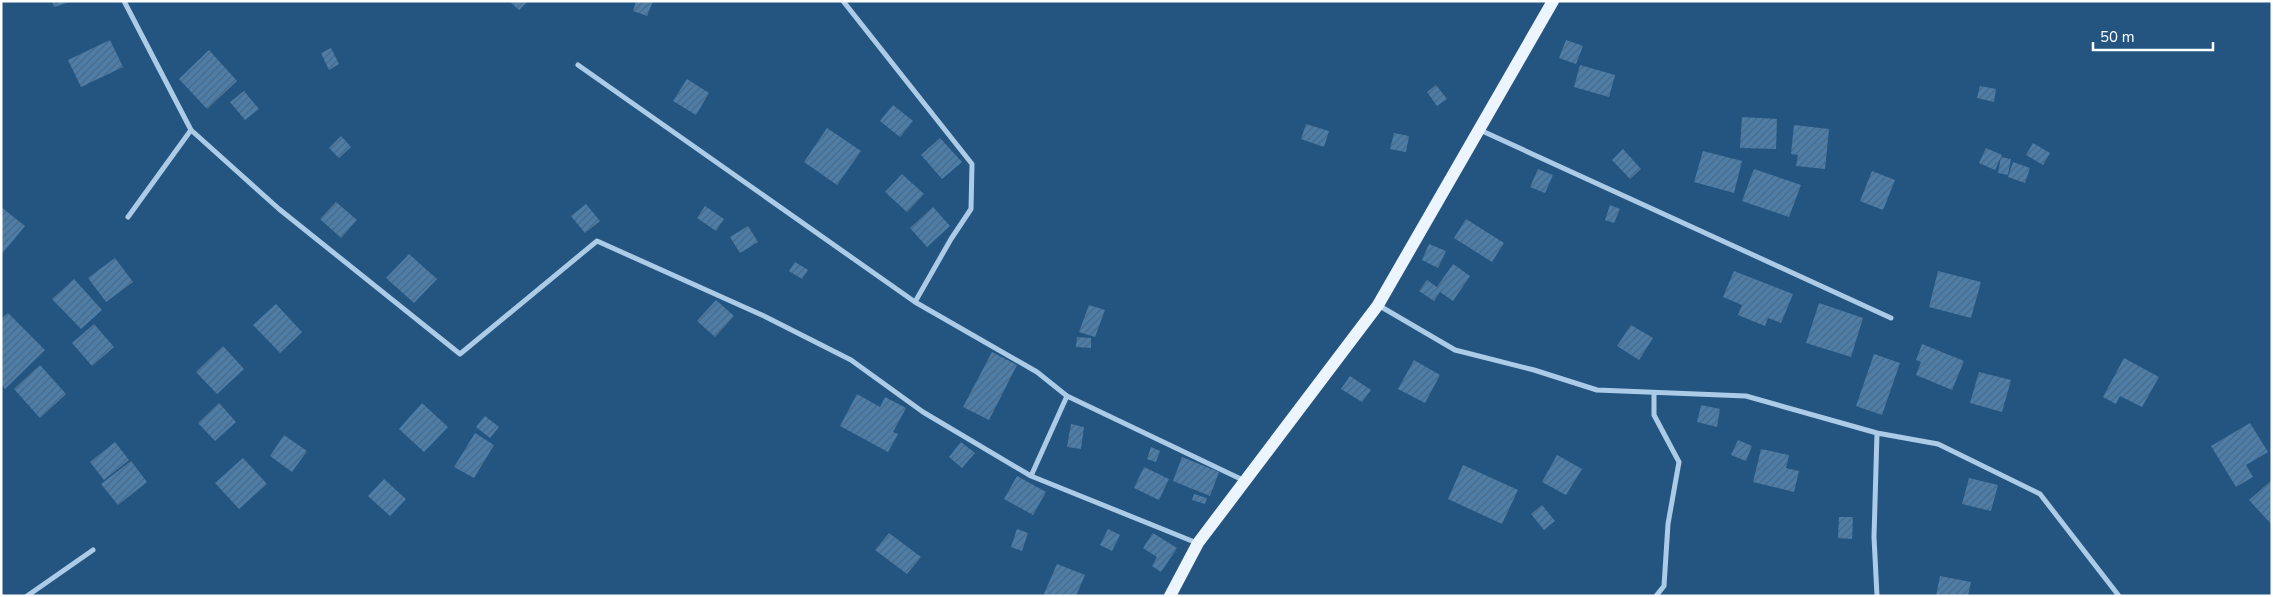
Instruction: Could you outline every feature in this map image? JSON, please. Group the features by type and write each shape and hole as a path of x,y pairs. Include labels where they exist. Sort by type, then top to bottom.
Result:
{"main road":[{"path":"1170,596 1198,543 1378,305 1553,1"}],"street":[{"path":"124,1 191,130 279,209 460,354 597,241 764,316 851,360 923,412 1031,476 1198,543"},
{"path":"844,1 972,164 971,209 951,239 915,302"},
{"path":"578,65 915,302 1037,372 1068,396 1245,481"},
{"path":"128,217 191,130"},
{"path":"1479,130 1891,318"},
{"path":"1378,305 1454,350 1534,370 1597,390 1746,396 1877,433 1938,444 2040,494 2119,596"},
{"path":"1654,392 1654,415 1680,462 1668,524 1664,586 1656,596"},
{"path":"1031,476 1068,396"},
{"path":"1877,433 1874,537 1877,596"},
{"path":"27,596 93,550"}],"building":[{"path":"52,1 70,1 70,2 54,7"},
{"path":"509,1 528,1 519,10"},
{"path":"636,1 653,1 647,16 633,11"},
{"path":"110,40 123,67 81,87 68,60"},
{"path":"1566,40 1583,46 1576,64 1559,58"},
{"path":"331,48 339,64 329,70 321,53"},
{"path":"209,50 237,81 207,109 179,79"},
{"path":"1580,65 1615,75 1609,97 1574,87"},
{"path":"687,79 709,93 696,115 673,101"},
{"path":"1436,85 1447,99 1437,106 1427,92"},
{"path":"1980,86 1996,89 1994,102 1977,98"},
{"path":"244,91 259,109 245,120 230,102"},
{"path":"893,105 913,121 900,137 880,121"},
{"path":"1742,117 1777,119 1776,149 1740,148"},
{"path":"1306,124 1329,131 1324,147 1301,139"},
{"path":"1794,125 1829,129 1825,169 1796,166 1798,155 1791,154"},
{"path":"827,128 861,151 837,185 804,162"},
{"path":"1394,133 1409,136 1406,152 1390,149"},
{"path":"341,136 351,147 339,158 329,148"},
{"path":"940,138 962,162 942,179 921,155"},
{"path":"2033,143 2050,153 2043,165 2026,155"},
{"path":"1986,148 2002,155 1995,170 1979,163"},
{"path":"1623,149 1641,169 1630,179 1612,160"},
{"path":"1703,151 1742,161 1734,193 1694,182"},
{"path":"2001,157 2011,159 2008,175 1998,173"},
{"path":"2013,162 2030,168 2025,183 2008,177"},
{"path":"1538,169 1553,175 1545,193 1530,187"},
{"path":"1754,169 1801,185 1789,217 1742,201"},
{"path":"1872,171 1895,180 1883,210 1860,201"},
{"path":"902,174 924,194 907,212 885,192"},
{"path":"336,202 357,220 341,238 320,219"},
{"path":"586,204 600,221 585,233 571,216"},
{"path":"1610,205 1620,209 1614,223 1605,220"},
{"path":"705,206 724,219 716,231 697,218"},
{"path":"1,207 25,226 1,255"},
{"path":"933,207 950,226 927,247 910,228"},
{"path":"1466,219 1504,243 1492,262 1454,238"},
{"path":"748,226 758,242 740,253 730,237"},
{"path":"1429,244 1446,251 1438,268 1422,260"},
{"path":"409,254 437,279 414,303 386,278"},
{"path":"115,258 133,282 106,302 88,278"},
{"path":"795,262 808,270 802,279 789,271"},
{"path":"1453,264 1470,276 1453,301 1440,292 1434,301 1419,291 1427,280 1437,287"},
{"path":"1734,271 1793,294 1781,323 1768,318 1765,326 1738,315 1742,305 1723,297"},
{"path":"1938,271 1981,282 1971,318 1929,307"},
{"path":"74,279 102,310 81,329 52,299"},
{"path":"716,300 734,316 715,337 697,321"},
{"path":"1819,303 1863,318 1851,357 1806,343"},
{"path":"276,304 302,332 280,353 253,325"},
{"path":"1089,305 1105,310 1095,337 1079,332"},
{"path":"8,313 45,350 5,389 1,384 1,319"},
{"path":"94,324 114,347 92,366 72,343"},
{"path":"1631,325 1653,338 1639,360 1617,346"},
{"path":"1077,337 1091,338 1091,348 1076,347"},
{"path":"1922,344 1964,361 1952,390 1916,375 1921,362 1916,360"},
{"path":"223,346 244,369 217,394 196,372"},
{"path":"992,352 1017,365 989,420 963,407"},
{"path":"1874,354 1900,363 1882,415 1856,406"},
{"path":"2124,358 2159,377 2142,407 2120,396 2116,404 2103,397"},
{"path":"1414,360 1440,375 1425,403 1398,389"},
{"path":"40,365 66,394 40,418 14,389"},
{"path":"1979,372 2011,380 2002,412 1970,403"},
{"path":"1350,376 1371,390 1362,402 1341,389"},
{"path":"857,394 880,407 885,397 906,408 893,432 898,434 888,452 840,426"},
{"path":"219,403 236,422 215,441 198,423"},
{"path":"422,403 448,427 424,452 399,429"},
{"path":"1701,405 1720,409 1717,427 1697,422"},
{"path":"485,416 499,427 490,438 476,427"},
{"path":"2250,423 2268,452 2246,465 2253,477 2236,487 2211,446"},
{"path":"1071,424 1084,427 1081,449 1067,447"},
{"path":"475,433 494,445 474,478 454,467"},
{"path":"284,435 307,451 292,472 270,456"},
{"path":"1738,440 1752,446 1746,461 1731,455"},
{"path":"115,442 129,460 104,480 90,462"},
{"path":"961,442 975,453 962,468 949,457"},
{"path":"1151,447 1160,451 1156,462 1147,459"},
{"path":"1761,449 1789,455 1786,468 1799,471 1794,492 1753,482"},
{"path":"1557,455 1582,469 1566,495 1542,482"},
{"path":"1182,457 1219,472 1210,496 1173,481"},
{"path":"243,458 267,484 239,509 215,483"},
{"path":"131,461 147,482 118,505 101,484"},
{"path":"1463,465 1518,490 1502,524 1448,499"},
{"path":"1144,467 1169,479 1159,500 1134,488"},
{"path":"1017,476 1046,492 1033,515 1004,499"},
{"path":"1969,478 1998,485 1991,511 1962,504"},
{"path":"384,479 406,499 390,516 368,496"},
{"path":"2272,480 2272,525 2249,500"},
{"path":"1194,494 1207,498 1205,504 1192,500"},
{"path":"1542,505 1555,521 1544,530 1531,514"},
{"path":"1839,517 1853,517 1852,539 1838,538"},
{"path":"1017,529 1028,533 1022,551 1011,547"},
{"path":"1108,529 1120,535 1112,551 1100,545"},
{"path":"889,533 921,557 907,574 875,550"},
{"path":"1153,533 1177,548 1161,572 1152,566 1157,557 1143,548"},
{"path":"1057,564 1085,575 1076,596 1043,596"},
{"path":"1940,576 1971,582 1968,596 1936,596"}]}
